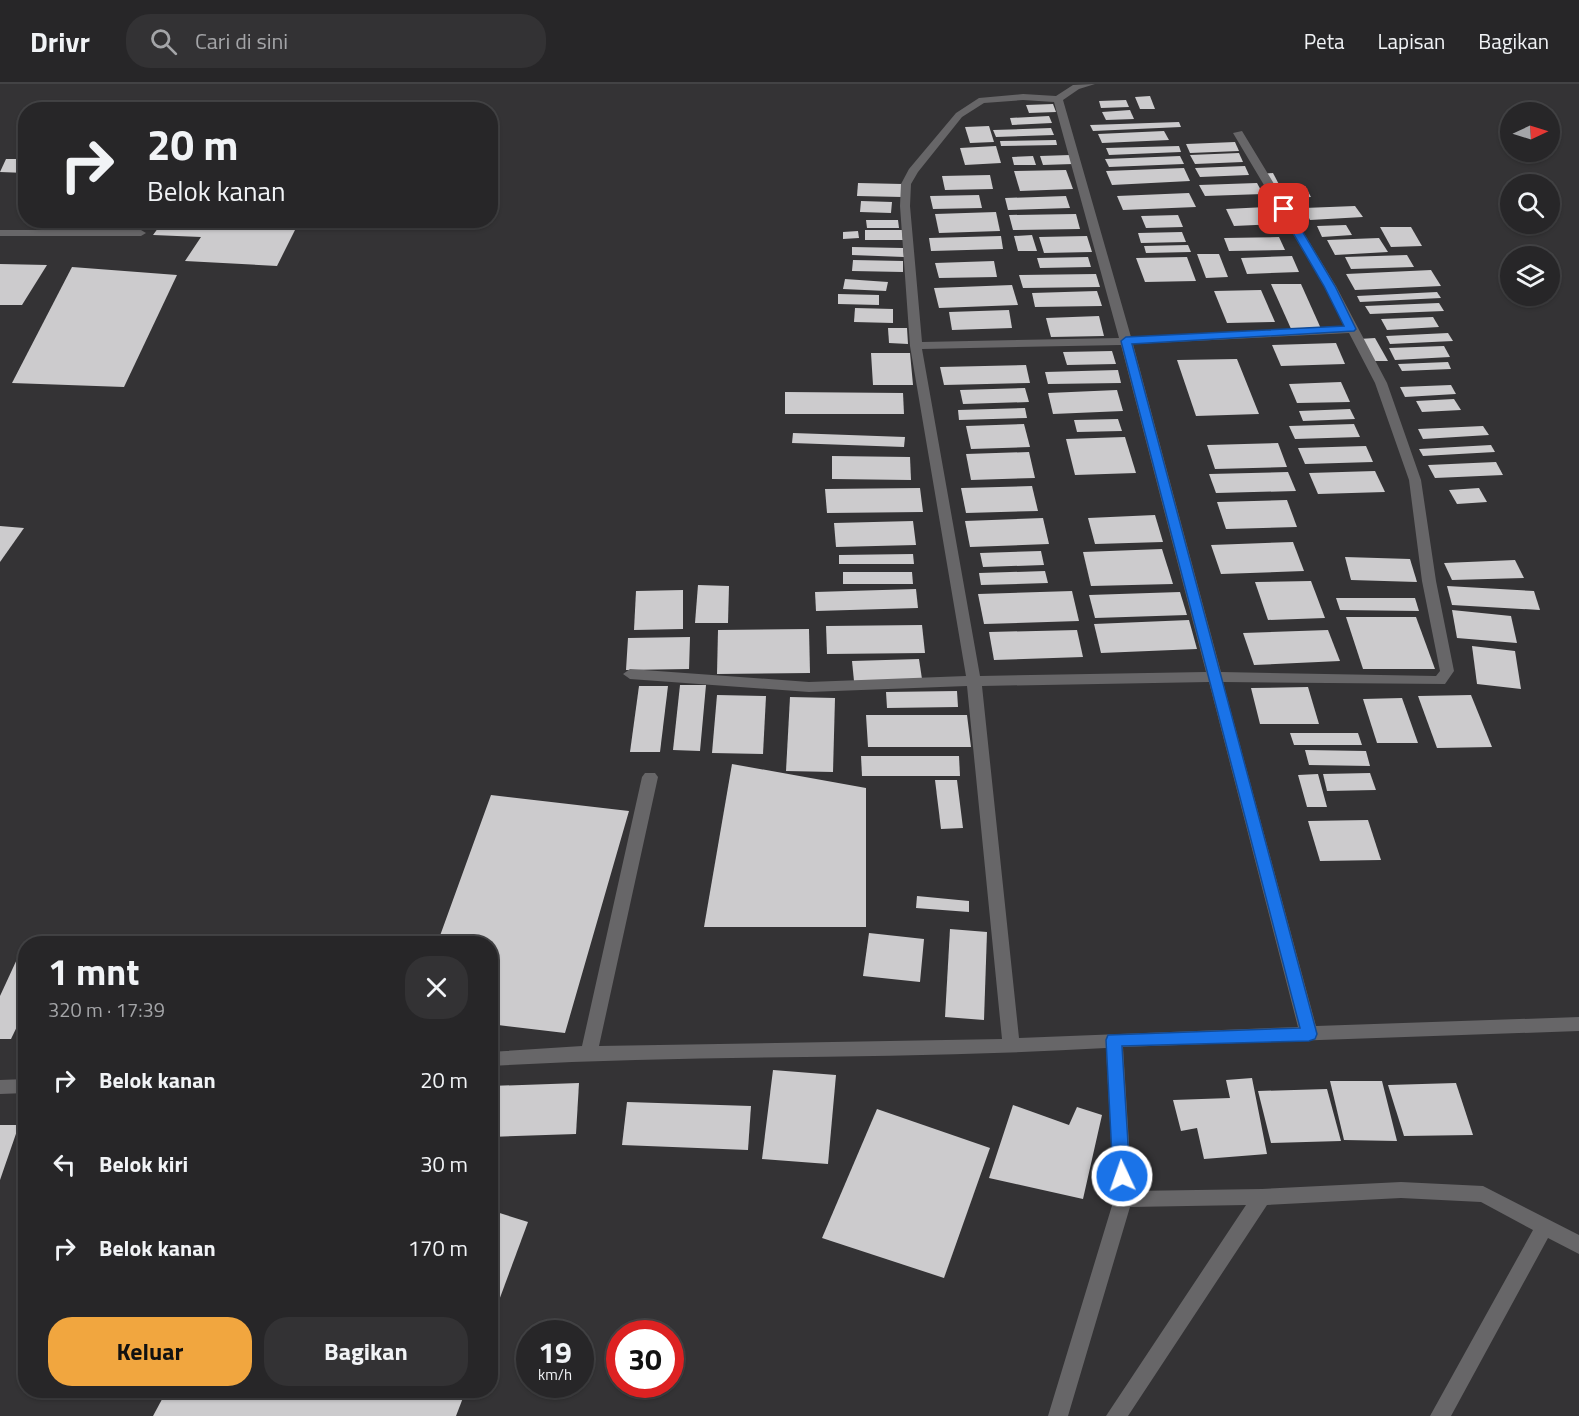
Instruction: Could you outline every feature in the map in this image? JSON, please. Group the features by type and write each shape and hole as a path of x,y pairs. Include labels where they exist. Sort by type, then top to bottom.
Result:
{"street":[{"path":"1011,1046 974,681 916,346 904,207 906,184 913,171 959,115 982,100 1023,97 1058,99 1076,87 1090,84"},
{"path":"1058,99 1126,341 1309,1034"},
{"path":"630,674 809,687 974,681 1215,677 1440,681 1447,671 1429,581 1415,480 1381,383 1350,329 1329,286 1238,133"},
{"path":"0,233 141,232"},
{"path":"916,346 1126,341 1350,329"},
{"path":"590,1053 650,777"},
{"path":"498,1059 590,1053 1011,1046 1114,1040 1579,1024"},
{"path":"1058,1416 1123,1199 1114,1040"},
{"path":"0,1087 18,1086"},
{"path":"1123,1199 1262,1197 1401,1190 1483,1194 1579,1245"},
{"path":"1116,1416 1262,1197"},
{"path":"1440,1416 1545,1226"}],"building":[{"path":"1150,96 1155,109 1140,109 1135,97"},
{"path":"1126,100 1129,107 1101,108 1099,101"},
{"path":"1053,104 1056,112 1029,113 1026,105"},
{"path":"1130,110 1134,119 1106,120 1102,112"},
{"path":"1049,116 1052,123 1012,125 1010,118"},
{"path":"1179,122 1181,127 1093,131 1090,125"},
{"path":"989,126 994,142 970,143 965,127"},
{"path":"1051,128 1054,135 996,137 993,130"},
{"path":"1164,131 1169,140 1102,143 1098,134"},
{"path":"1056,140 1057,145 1001,146 1000,141"},
{"path":"1235,142 1239,151 1190,153 1186,144"},
{"path":"996,146 1001,163 965,165 960,148"},
{"path":"1179,146 1181,152 1109,155 1106,148"},
{"path":"1239,153 1243,162 1195,164 1190,155"},
{"path":"1070,155 1073,164 1043,165 1040,156"},
{"path":"1033,156 1036,165 1014,165 1012,157"},
{"path":"1180,156 1184,164 1109,167 1105,159"},
{"path":"6,159 18,159 18,173 0,172"},
{"path":"1245,166 1249,175 1200,177 1195,168"},
{"path":"1184,168 1190,181 1112,185 1106,171"},
{"path":"1066,170 1073,189 1020,191 1014,171"},
{"path":"1273,173 1284,194 1272,195 1261,174"},
{"path":"990,175 993,189 945,190 942,176"},
{"path":"858,183 902,184 902,197 857,196"},
{"path":"1257,183 1263,194 1205,196 1199,185"},
{"path":"1305,186 1311,197 1293,198 1288,187"},
{"path":"1189,193 1196,207 1123,210 1117,196"},
{"path":"979,195 982,208 933,209 930,196"},
{"path":"1066,196 1070,208 1008,210 1005,198"},
{"path":"861,201 892,202 891,213 860,212"},
{"path":"1293,205 1301,220 1287,220 1279,206"},
{"path":"1355,206 1363,217 1310,220 1304,208"},
{"path":"1266,207 1275,224 1234,226 1226,209"},
{"path":"996,212 1000,231 939,233 935,214"},
{"path":"1076,214 1080,229 1013,230 1009,215"},
{"path":"1178,215 1183,227 1146,228 1141,216"},
{"path":"866,220 898,220 899,228 867,228"},
{"path":"1346,225 1352,235 1322,237 1317,226"},
{"path":"1380,227 1411,227 1422,246 1391,247"},
{"path":"158,228 296,228 277,266 185,261 201,237 153,235"},
{"path":"865,230 902,230 903,240 865,240"},
{"path":"858,231 859,238 843,239 843,232"},
{"path":"1182,232 1186,242 1141,243 1138,233"},
{"path":"1032,235 1037,251 1018,251 1014,236"},
{"path":"1001,236 1003,249 931,251 929,238"},
{"path":"1087,236 1092,252 1044,253 1039,237"},
{"path":"1279,237 1285,250 1229,251 1224,238"},
{"path":"1379,238 1388,252 1335,255 1327,240"},
{"path":"1188,245 1191,252 1146,253 1144,246"},
{"path":"852,247 903,248 904,257 852,255"},
{"path":"1197,254 1219,254 1228,277 1206,278"},
{"path":"1407,255 1414,267 1351,269 1345,257"},
{"path":"1292,256 1299,272 1247,274 1241,258"},
{"path":"1088,257 1091,267 1040,268 1037,258"},
{"path":"1187,257 1196,281 1145,282 1136,258"},
{"path":"853,260 903,261 903,272 852,271"},
{"path":"994,261 997,277 939,278 935,263"},
{"path":"0,264 47,265 22,305 0,305"},
{"path":"72,267 177,275 124,387 12,383"},
{"path":"1431,270 1441,286 1355,290 1346,274"},
{"path":"1096,274 1100,287 1023,288 1019,275"},
{"path":"845,279 888,282 886,291 843,289"},
{"path":"1271,284 1301,284 1322,331 1292,331"},
{"path":"1012,285 1018,305 939,308 934,288"},
{"path":"1261,290 1275,322 1227,323 1214,291"},
{"path":"1097,291 1102,306 1035,307 1032,293"},
{"path":"1437,292 1441,298 1360,302 1357,296"},
{"path":"838,294 879,295 879,305 838,304"},
{"path":"1439,303 1444,311 1370,314 1365,306"},
{"path":"855,308 893,309 893,323 854,322"},
{"path":"1009,310 1012,328 952,330 949,312"},
{"path":"1099,316 1104,336 1051,337 1046,318"},
{"path":"1433,317 1439,327 1387,330 1381,319"},
{"path":"888,328 907,328 908,344 889,343"},
{"path":"1448,333 1453,341 1390,344 1386,336"},
{"path":"1375,338 1388,361 1371,361 1359,339"},
{"path":"1336,343 1345,364 1281,366 1272,345"},
{"path":"1444,346 1450,357 1395,360 1389,348"},
{"path":"1112,351 1116,364 1067,365 1063,352"},
{"path":"871,353 910,353 913,385 873,385"},
{"path":"1237,359 1259,414 1196,416 1177,360"},
{"path":"1448,362 1451,369 1402,371 1398,364"},
{"path":"1026,365 1030,383 944,385 940,367"},
{"path":"1118,370 1121,383 1048,384 1045,372"},
{"path":"1341,382 1350,402 1297,403 1289,384"},
{"path":"1451,385 1456,394 1405,397 1400,387"},
{"path":"1025,388 1029,402 963,404 960,390"},
{"path":"1117,390 1123,411 1053,414 1048,393"},
{"path":"785,392 903,393 904,414 785,414"},
{"path":"1454,399 1461,410 1422,412 1416,401"},
{"path":"1025,408 1027,418 959,420 958,410"},
{"path":"1350,409 1355,419 1303,421 1299,411"},
{"path":"1118,419 1122,431 1077,432 1074,420"},
{"path":"1024,424 1030,447 971,449 966,426"},
{"path":"1354,424 1360,437 1295,439 1289,426"},
{"path":"1483,426 1489,435 1423,439 1418,429"},
{"path":"793,433 905,437 904,447 792,443"},
{"path":"1125,437 1136,473 1075,475 1066,439"},
{"path":"1278,443 1287,467 1215,469 1207,445"},
{"path":"1491,445 1495,452 1423,456 1419,449"},
{"path":"1366,446 1373,462 1305,464 1298,448"},
{"path":"1029,452 1035,478 971,480 966,454"},
{"path":"832,456 910,457 911,480 832,479"},
{"path":"1496,462 1503,475 1435,478 1428,465"},
{"path":"1375,471 1385,492 1318,494 1309,473"},
{"path":"1288,472 1296,491 1216,493 1209,474"},
{"path":"1032,486 1038,511 966,513 961,488"},
{"path":"920,488 923,512 827,513 825,489"},
{"path":"1479,488 1487,502 1457,504 1449,490"},
{"path":"1287,500 1297,527 1226,529 1217,502"},
{"path":"1155,515 1163,542 1095,544 1088,518"},
{"path":"1043,518 1049,544 970,547 965,521"},
{"path":"913,521 916,545 836,547 834,523"},
{"path":"0,526 24,528 0,562"},
{"path":"1293,542 1304,571 1221,574 1211,545"},
{"path":"1162,549 1173,584 1091,586 1083,552"},
{"path":"1041,551 1044,565 983,567 980,553"},
{"path":"913,554 914,564 839,564 839,555"},
{"path":"1345,557 1410,559 1417,582 1351,580"},
{"path":"1515,560 1524,578 1452,580 1444,563"},
{"path":"1045,571 1048,583 981,585 979,573"},
{"path":"843,572 912,572 913,584 843,584"},
{"path":"1311,581 1325,618 1268,620 1255,582"},
{"path":"698,585 729,586 728,623 695,623"},
{"path":"1447,586 1534,591 1540,610 1452,605"},
{"path":"916,589 918,608 816,611 815,592"},
{"path":"683,590 683,629 634,630 636,591"},
{"path":"1072,591 1079,621 984,624 978,594"},
{"path":"1180,592 1187,615 1095,618 1089,595"},
{"path":"1336,598 1415,598 1419,611 1340,610"},
{"path":"1452,610 1511,616 1517,643 1457,638"},
{"path":"1346,617 1416,617 1435,669 1363,669"},
{"path":"1189,620 1197,649 1101,653 1094,624"},
{"path":"922,625 925,653 827,654 826,626"},
{"path":"809,629 810,673 717,674 718,630"},
{"path":"1077,630 1083,657 994,660 989,632"},
{"path":"1328,630 1340,661 1254,665 1243,633"},
{"path":"690,637 689,669 626,670 628,638"},
{"path":"1472,646 1515,651 1521,689 1477,684"},
{"path":"919,659 922,679 854,681 852,661"},
{"path":"680,685 706,685 700,751 673,750"},
{"path":"639,686 668,686 660,752 630,752"},
{"path":"1308,687 1319,724 1260,724 1251,688"},
{"path":"957,691 958,707 887,708 886,692"},
{"path":"717,695 766,696 763,754 712,753"},
{"path":"1471,695 1492,747 1437,748 1418,696"},
{"path":"790,697 835,698 833,772 786,771"},
{"path":"1402,698 1418,743 1377,743 1363,699"},
{"path":"866,715 967,715 971,747 868,747"},
{"path":"1290,733 1358,733 1362,745 1294,745"},
{"path":"1305,750 1366,751 1370,766 1309,765"},
{"path":"861,756 959,756 960,776 862,776"},
{"path":"732,764 866,788 866,927 704,927"},
{"path":"1370,773 1376,790 1327,791 1323,774"},
{"path":"1318,774 1327,807 1307,807 1298,775"},
{"path":"935,780 957,780 963,828 941,829"},
{"path":"491,795 629,811 565,1033 498,1025 498,936 440,936"},
{"path":"1368,820 1381,860 1320,861 1308,821"},
{"path":"917,896 969,901 969,912 916,908"},
{"path":"950,929 987,932 984,1020 945,1017"},
{"path":"869,933 924,939 920,982 863,976"},
{"path":"18,957 18,1025 11,1039 0,1039 0,996"},
{"path":"773,1070 836,1075 828,1164 762,1159"},
{"path":"1252,1078 1267,1154 1204,1159 1197,1128 1181,1131 1173,1100 1230,1098 1226,1080"},
{"path":"1330,1081 1382,1081 1397,1141 1344,1140"},
{"path":"579,1083 576,1134 498,1137 498,1086"},
{"path":"1456,1083 1473,1135 1404,1136 1388,1085"},
{"path":"1327,1089 1341,1141 1271,1143 1258,1091"},
{"path":"627,1102 751,1106 748,1150 622,1145"},
{"path":"1013,1105 1069,1125 1077,1107 1102,1115 1083,1199 989,1178"},
{"path":"877,1109 990,1148 944,1278 822,1238"},
{"path":"0,1125 18,1125 18,1128 0,1180"},
{"path":"498,1213 528,1222 498,1303"},
{"path":"163,1398 463,1398 456,1416 153,1416"}],"route":[{"path":"1122,1176 1114,1040 1309,1034 1126,341 1350,329 1329,286 1284,209"}]}
